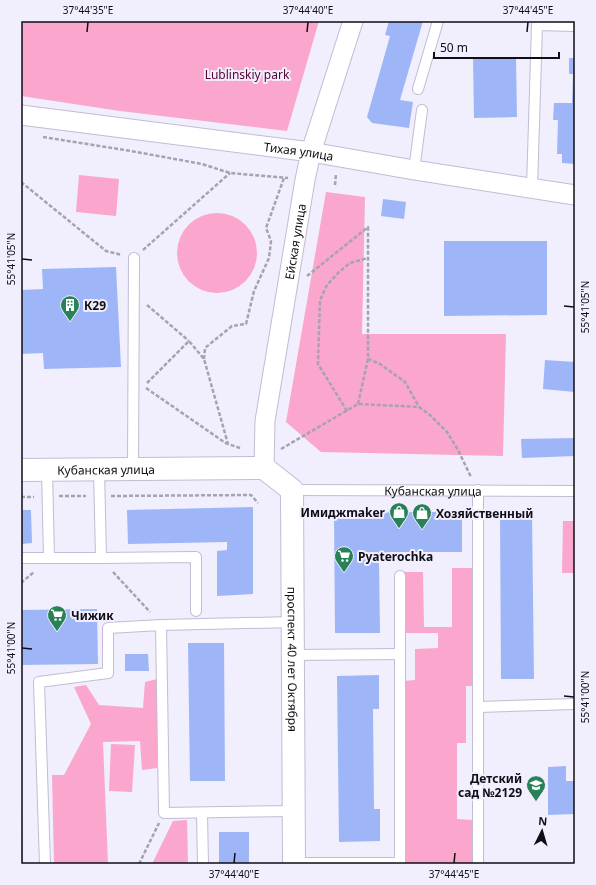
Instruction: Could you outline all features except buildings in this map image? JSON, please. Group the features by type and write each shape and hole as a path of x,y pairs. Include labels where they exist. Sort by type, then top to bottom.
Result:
{"street":[{"name":"Ейская улица","path":"264,468 265,421 304,180 311,152 353,21"},
{"name":"Тихая улица","path":"21,115 311,152 414,170 575,195"},
{"name":"Кубанская улица","path":"21,470 264,468"},
{"path":"264,468 292,490"},
{"name":"проспект 40 лет Октября","path":"292,490 294,864"}],"lane":[{"path":"418,88 438,21"},
{"path":"532,188 537,25 575,26"},
{"path":"414,170 422,110"},
{"path":"133,469 134,258"},
{"path":"99,469 101,558"},
{"path":"47,470 49,558"},
{"name":"Кубанская улица","path":"292,490 575,491"},
{"path":"478,490 478,864"},
{"path":"21,558 196,557 196,611"},
{"path":"294,864 400,863 400,576"},
{"path":"45,864 39,682 108,674 108,628 161,624 292,622"},
{"path":"161,624 164,813 294,812"},
{"path":"293,655 400,654"},
{"path":"478,707 575,704"},
{"path":"202,813 203,864"}],"path":[{"path":"37,136 202,164 230,173 291,179"},
{"path":"335,184 337,170"},
{"path":"21,182 106,251 134,258 230,173"},
{"path":"228,444 204,359 205,348 232,326 246,324 254,291 269,258 272,241 266,228 284,178"},
{"path":"302,280 368,227 368,359 358,404"},
{"path":"347,411 318,364 320,300 327,285 339,272 350,263 368,258"},
{"path":"134,294 189,341 204,359"},
{"path":"189,341 144,386 228,444 245,449"},
{"path":"368,359 380,364 405,382 419,407 430,415 447,432 458,450 478,490"},
{"path":"278,451 358,404 419,407"},
{"path":"21,497 251,495 258,503"},
{"path":"101,558 161,624"},
{"path":"138,864 164,813"}],"green space":[{"name":"Lublinskiy park","path":"21,21 319,21 287,131 120,111 21,96"},
{"path":"79,175 119,179 116,216 76,212"},
{"path":"326,192 365,197 362,334 506,334 503,456 321,452 286,422"},
{"path":"209,213 225,213 246,224 257,245 257,261 246,282 225,293 209,293 195,287 188,282 183,275 177,261 177,245 183,231 188,224 195,219"},
{"path":"563,521 575,521 575,573 562,573"},
{"path":"452,568 473,568 473,686 466,686 466,743 457,743 457,819 473,820 473,864 404,864 403,681 415,680 415,649 438,648 438,633 404,633 404,572 423,572 424,627 452,627"},
{"path":"157,679 157,768 142,770 140,741 103,742 108,864 54,864 52,775 64,775 91,724 74,687 86,685 99,705 143,708 145,682"},
{"path":"111,744 135,745 132,792 109,791"},
{"path":"187,820 188,864 152,864 173,821"}],"place":[{"name":"К29","path":"70,322"},
{"name":"Имиджmaker","path":"399,529"},
{"name":"Хозяйственный","path":"422,530"},
{"name":"Pyaterochka","path":"344,573"},
{"name":"Чижик","path":"57,632"},
{"name":"Детский сад №2129","path":"536,802"}]}
